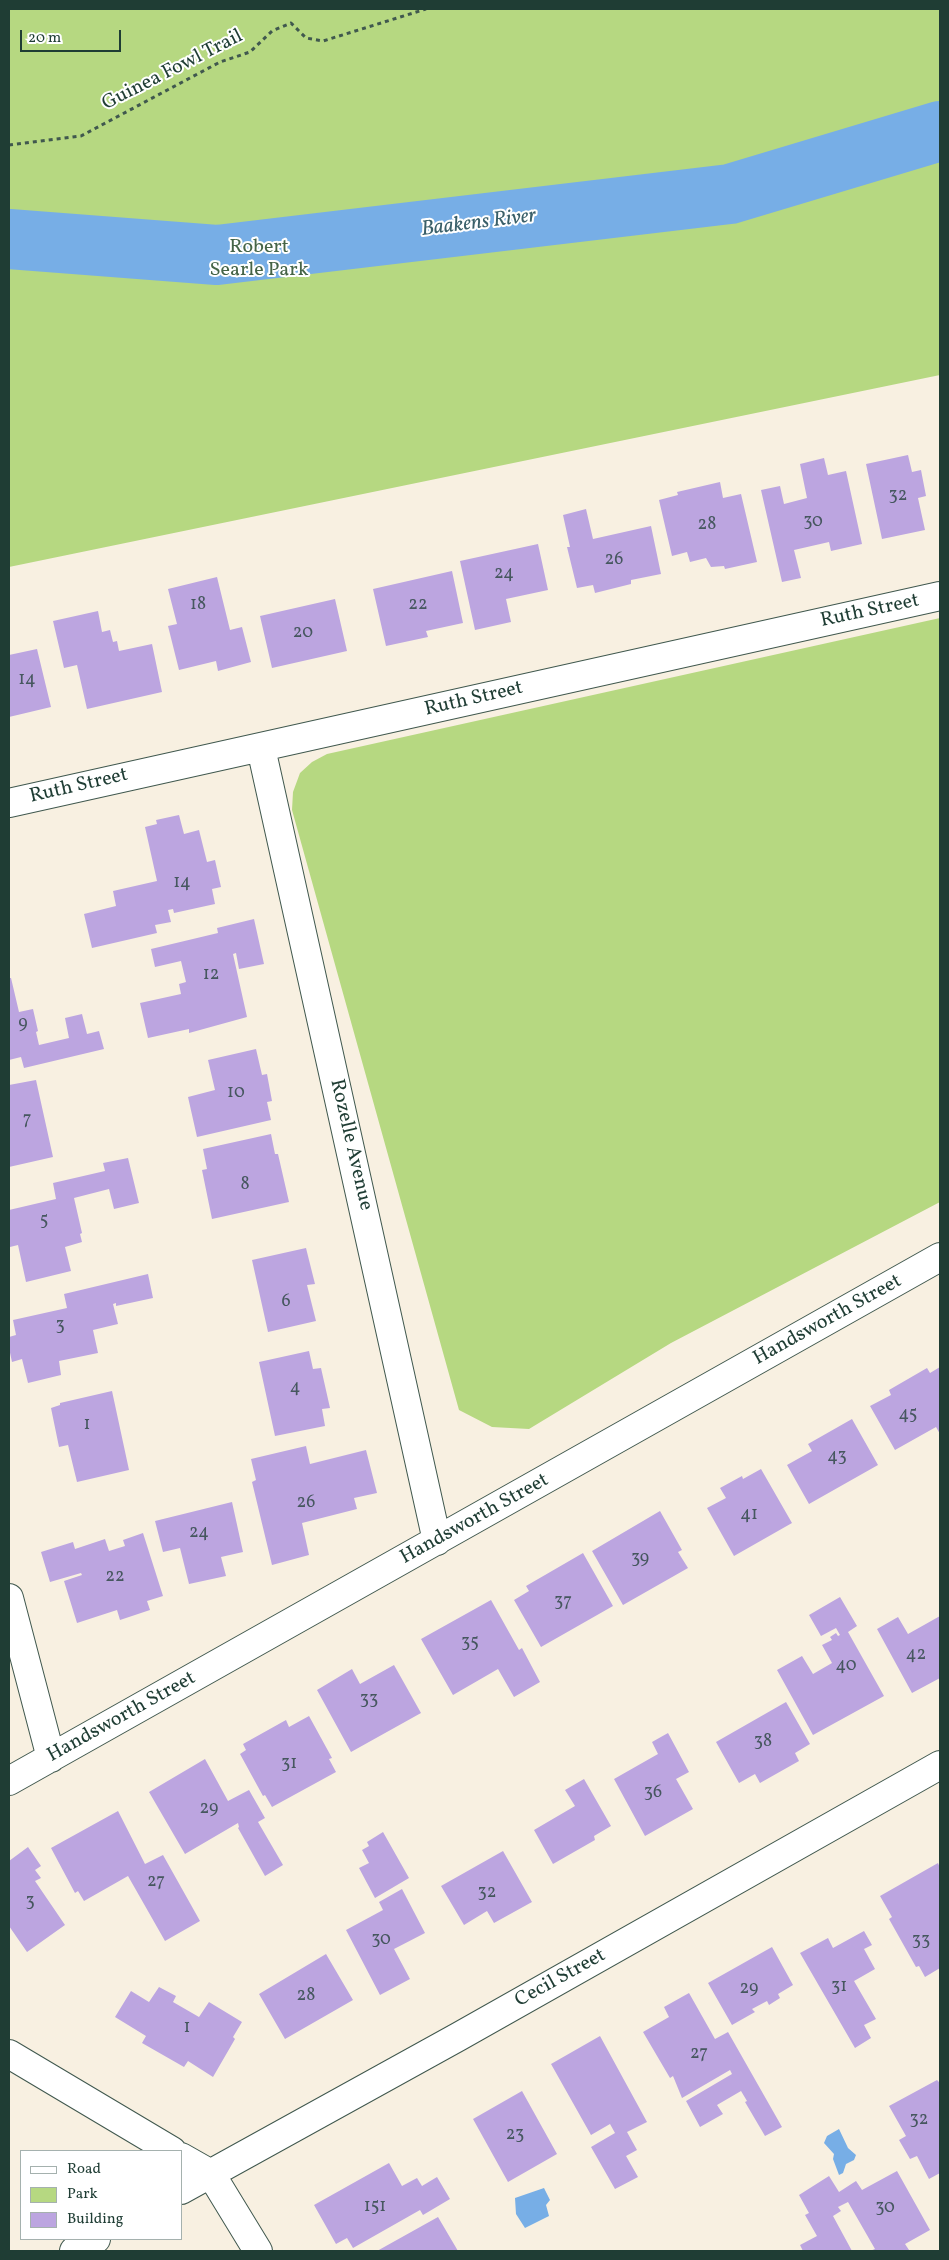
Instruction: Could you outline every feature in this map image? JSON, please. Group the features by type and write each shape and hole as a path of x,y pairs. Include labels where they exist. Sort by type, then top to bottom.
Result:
{"street":[{"name":"Ruth Street","path":"9,803 940,596"},
{"name":"Rozelle Avenue","path":"261,748 437,1541"},
{"name":"Handsworth Street","path":"9,1781 940,1257"},
{"path":"9,1598 51,1758"},
{"name":"Cecil Street","path":"182,2189 458,2038 940,1765"},
{"path":"9,2054 170,2150"},
{"path":"182,2157 211,2174 258,2251"},
{"path":"74,2251 94,2240"}],"path":[{"name":"Guinea Fowl Trail","path":"9,145 81,136 220,62 250,52 272,31 291,23 306,38 323,41 426,9"}],"green space":[{"name":"Robert Searle Park","path":"9,9 940,9 940,375 9,567"},
{"path":"940,618 940,1202 671,1343 529,1429 492,1427 459,1410 292,810 293,792 300,773 312,762 327,754"}],"water":[{"path":"839,2129 848,2148 856,2155 854,2160 846,2164 843,2173 839,2175 833,2159 834,2154 824,2143 827,2136"},
{"path":"544,2188 550,2200 546,2205 549,2216 525,2228 516,2214 515,2198"}],"building":[{"path":"908,455 912,472 921,470 926,496 918,498 925,530 882,539 866,464"},
{"path":"824,458 828,475 846,471 862,544 831,551 829,542 794,550 801,578 782,582 761,490 780,486 784,504 807,498 800,464"},
{"path":"720,482 723,498 741,494 757,562 725,569 724,566 711,567 706,558 690,562 687,552 672,556 659,500 678,495 677,492"},
{"path":"586,509 593,539 651,526 661,574 631,580 631,584 595,593 593,585 577,588 567,547 570,547 563,515"},
{"path":"538,544 548,590 506,599 511,622 475,630 460,561"},
{"path":"452,571 463,623 426,631 428,637 386,646 373,589"},
{"path":"217,577 230,630 242,627 251,662 218,671 216,661 179,670 168,626 177,624 168,589"},
{"path":"335,599 347,651 272,668 260,616"},
{"path":"98,611 102,632 110,630 113,642 117,641 119,651 152,644 162,692 87,709 77,665 64,668 53,621"},
{"path":"37,649 51,707 9,717 9,655"},
{"path":"179,815 184,834 199,830 207,862 215,860 221,887 212,889 215,904 174,913 173,909 168,910 171,922 155,925 157,933 92,948 84,914 116,906 113,891 157,881 145,827 157,824 156,820"},
{"path":"254,919 264,964 239,969 236,953 233,954 247,1017 189,1033 189,1029 148,1038 140,1003 181,994 179,984 186,982 181,961 155,967 151,949 218,933 217,928"},
{"path":"9,978 11,978 19,1012 33,1009 39,1045 69,1038 65,1018 82,1014 87,1034 99,1031 104,1049 24,1068 21,1057 9,1060"},
{"path":"256,1049 262,1075 267,1074 272,1101 267,1102 271,1120 197,1137 188,1097 215,1090 208,1060"},
{"path":"36,1080 53,1157 9,1167 9,1085"},
{"path":"271,1134 275,1154 278,1154 289,1202 212,1219 202,1170 207,1169 203,1149"},
{"path":"128,1158 139,1203 114,1209 109,1189 74,1198 82,1233 80,1234 82,1242 65,1247 71,1271 26,1282 18,1245 10,1247 9,1210 56,1199 53,1183 105,1171 103,1163"},
{"path":"306,1248 315,1284 307,1285 316,1321 268,1332 252,1260"},
{"path":"148,1274 153,1298 116,1306 116,1303 113,1304 118,1324 93,1330 98,1353 59,1361 61,1375 28,1383 22,1359 12,1362 9,1337 16,1335 13,1320 67,1308 64,1294"},
{"path":"309,1351 313,1369 321,1368 330,1408 322,1409 325,1426 275,1436 259,1362"},
{"path":"940,1367 940,1434 936,1427 895,1450 870,1406 891,1395 889,1390 927,1368 930,1373"},
{"path":"112,1391 129,1470 77,1482 68,1445 59,1447 51,1408 60,1405 60,1403"},
{"path":"852,1419 878,1465 809,1504 787,1465 812,1451 808,1444"},
{"path":"306,1446 310,1464 366,1450 377,1493 354,1498 357,1509 302,1523 309,1555 272,1565 252,1482 256,1480 251,1459"},
{"path":"761,1469 792,1523 734,1556 707,1508 726,1498 720,1488 742,1476 743,1479"},
{"path":"232,1502 243,1552 221,1557 226,1576 189,1584 180,1548 163,1552 155,1521"},
{"path":"660,1511 682,1550 678,1552 688,1568 623,1605 592,1551"},
{"path":"143,1533 163,1596 147,1601 150,1610 120,1620 117,1610 77,1623 64,1581 82,1575 81,1573 50,1582 41,1552 73,1542 75,1549 105,1539 109,1551 125,1546 123,1540"},
{"path":"583,1553 613,1606 541,1647 514,1600 529,1591 526,1586"},
{"path":"840,1597 857,1626 848,1632 884,1696 813,1735 777,1670 802,1656 813,1674 832,1663 822,1645 832,1640 830,1637 836,1633 838,1636 840,1635 836,1628 821,1636 809,1615"},
{"path":"491,1600 519,1650 522,1648 540,1682 514,1697 498,1669 453,1695 421,1639"},
{"path":"940,1616 940,1678 912,1693 877,1629 898,1617 908,1634"},
{"path":"394,1665 421,1713 351,1752 317,1690 352,1669 360,1684"},
{"path":"786,1702 810,1744 795,1753 799,1761 760,1783 755,1774 739,1783 716,1742"},
{"path":"309,1716 332,1758 329,1759 336,1772 272,1807 265,1795 263,1796 240,1754 246,1750 243,1744 286,1720 289,1727"},
{"path":"668,1733 689,1772 676,1779 693,1809 645,1836 614,1779 658,1754 652,1742"},
{"path":"205,1759 228,1801 249,1790 265,1818 258,1822 283,1865 265,1876 238,1828 238,1823 185,1854 149,1792"},
{"path":"584,1779 611,1826 594,1836 595,1840 553,1864 534,1830 575,1806 565,1790"},
{"path":"118,1811 145,1864 163,1855 200,1921 165,1941 128,1876 84,1901 78,1891 75,1893 51,1848"},
{"path":"383,1832 409,1878 375,1898 359,1868 369,1863 362,1850 369,1846 367,1842"},
{"path":"28,1847 41,1866 35,1870 41,1878 35,1881 65,1925 27,1952 9,1926 9,1861"},
{"path":"503,1851 532,1902 494,1923 487,1911 464,1925 441,1886"},
{"path":"938,1863 940,1868 940,1968 925,1977 919,1966 916,1967 889,1919 892,1917 880,1896"},
{"path":"402,1889 425,1933 394,1949 410,1979 380,1995 346,1930 383,1910 379,1902"},
{"path":"864,1931 872,1945 864,1949 875,1969 854,1981 876,2019 864,2025 871,2038 855,2048 800,1953 828,1938 833,1948"},
{"path":"772,1947 793,1985 778,1994 780,1998 769,2005 767,2001 752,2009 755,2012 732,2025 708,1983"},
{"path":"326,1954 353,2000 285,2039 259,1994"},
{"path":"159,1987 176,1996 173,2002 199,2017 209,2002 242,2022 233,2037 235,2039 213,2077 188,2061 184,2067 142,2043 146,2036 115,2017 131,1991 149,2002"},
{"path":"689,1993 715,2039 728,2032 782,2127 765,2136 745,2102 747,2101 741,2091 717,2105 723,2114 700,2127 686,2101 732,2074 730,2070 682,2098 673,2076 670,2078 643,2032 669,2017 664,2007"},
{"path":"600,2036 647,2122 627,2132 637,2150 626,2156 638,2177 615,2189 591,2147 615,2133 610,2124 591,2135 551,2064"},
{"path":"937,2080 940,2083 940,2173 929,2179 917,2156 910,2159 899,2140 906,2136 889,2106"},
{"path":"522,2091 557,2154 508,2182 473,2119"},
{"path":"389,2163 402,2186 417,2178 422,2186 437,2177 450,2199 423,2215 420,2210 353,2248 347,2238 336,2244 314,2205"},
{"path":"897,2171 930,2230 905,2244 909,2250 870,2251 875,2249 848,2202 838,2207 841,2211 833,2216 852,2251 803,2251 800,2245 817,2236 805,2215 809,2213 799,2195 829,2176 839,2192 856,2181 862,2190"},
{"path":"438,2217 458,2251 377,2251"}],"waterway":[{"name":"Baakens River","path":"9,239 217,255 730,194 940,131"}]}
